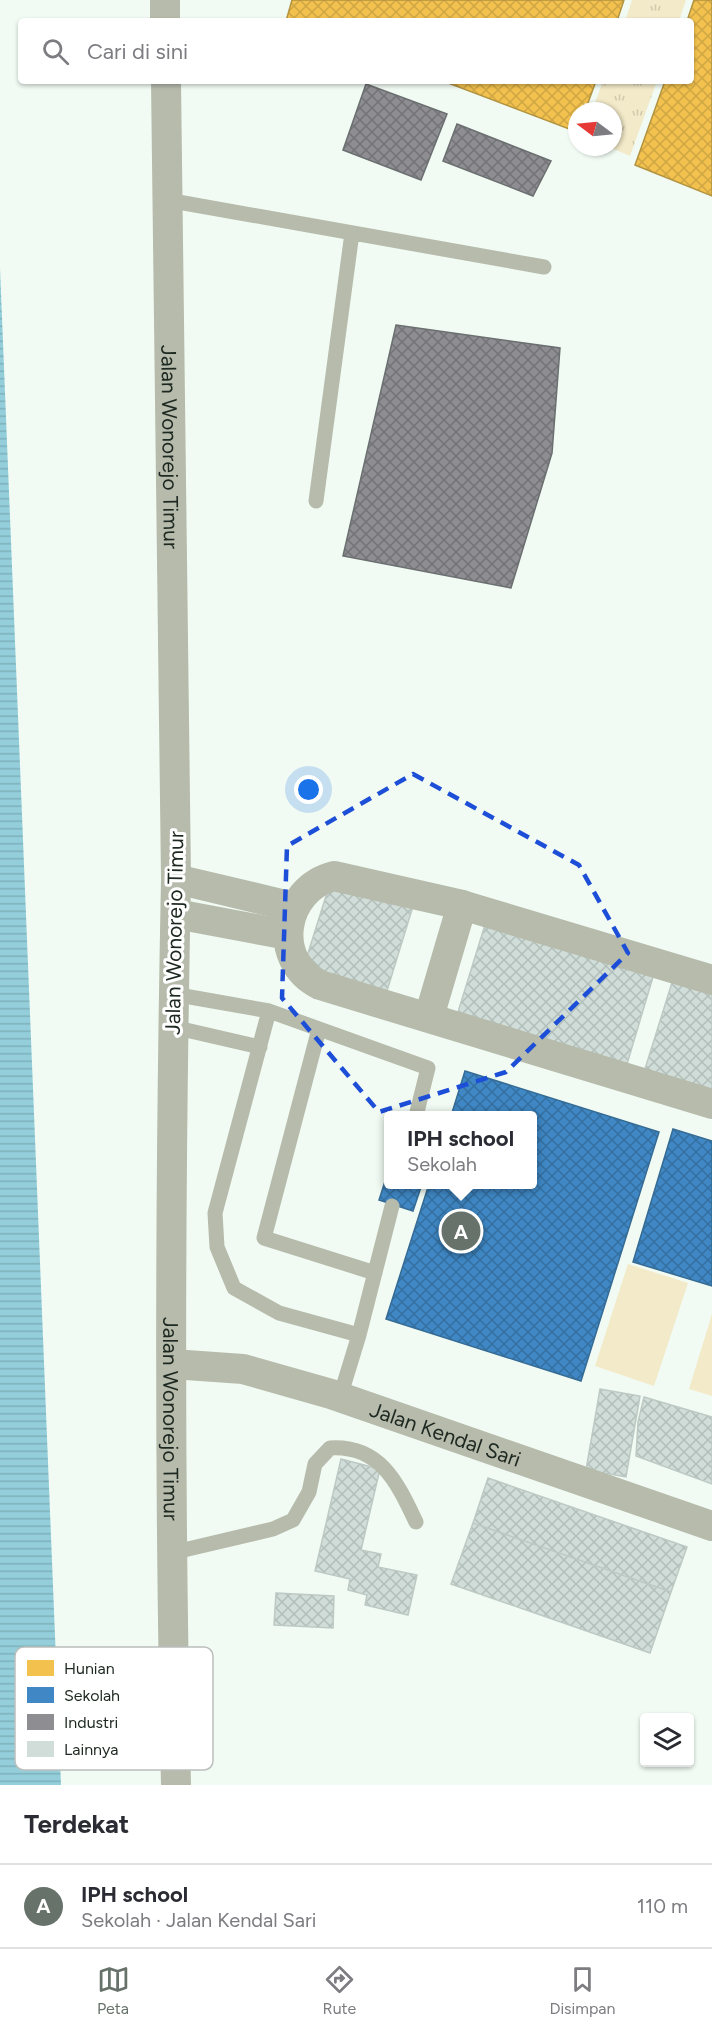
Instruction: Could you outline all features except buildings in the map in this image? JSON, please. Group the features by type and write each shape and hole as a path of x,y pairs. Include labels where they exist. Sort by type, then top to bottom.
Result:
{"street":[{"path":"165,0 165,18"},
{"name":"Jalan Wonorejo Timur","path":"166,84 176,879 173,994 171,1553 173,1647"},
{"path":"712,980 462,905 334,876 318,882 302,895 291,921 290,954 294,964 310,980 712,1104"},
{"path":"176,879 291,921"},
{"path":"429,1017 462,905"},
{"path":"176,914 291,921"},
{"name":"Jalan Kendal Sari","path":"172,1364 243,1369 340,1397 712,1526"},
{"name":"Jalan Wonorejo Timur","path":"176,1770 176,1785"}],"lane":[{"path":"167,200 544,267"},
{"path":"316,501 352,233"},
{"path":"173,994 269,1011 428,1068 417,1111"},
{"path":"269,1011 215,1213 217,1248 224,1270 234,1288 279,1313 358,1335"},
{"path":"173,1028 260,1047"},
{"path":"319,1029 264,1239 375,1273"},
{"path":"340,1397 392,1206"},
{"path":"171,1553 273,1529 293,1520 309,1492 315,1464 330,1448 350,1446 365,1453 388,1472 416,1522"}],"highlighted area":[{"path":"413,774 579,865 628,953 506,1072 379,1112 282,998 287,846"}],"green space":[{"path":"632,0 686,0 680,18 626,18"},
{"path":"602,84 656,84 630,156 622,153 622,102 595,102"},
{"path":"628,1264 688,1283 654,1386 595,1366"},
{"path":"712,1314 712,1396 689,1389"}],"water":[{"path":"0,268 55,1647 15,1647 15,1770 60,1770 61,1785 0,1785"}],"place":[{"name":"IPH school","path":"461,1231"}]}
